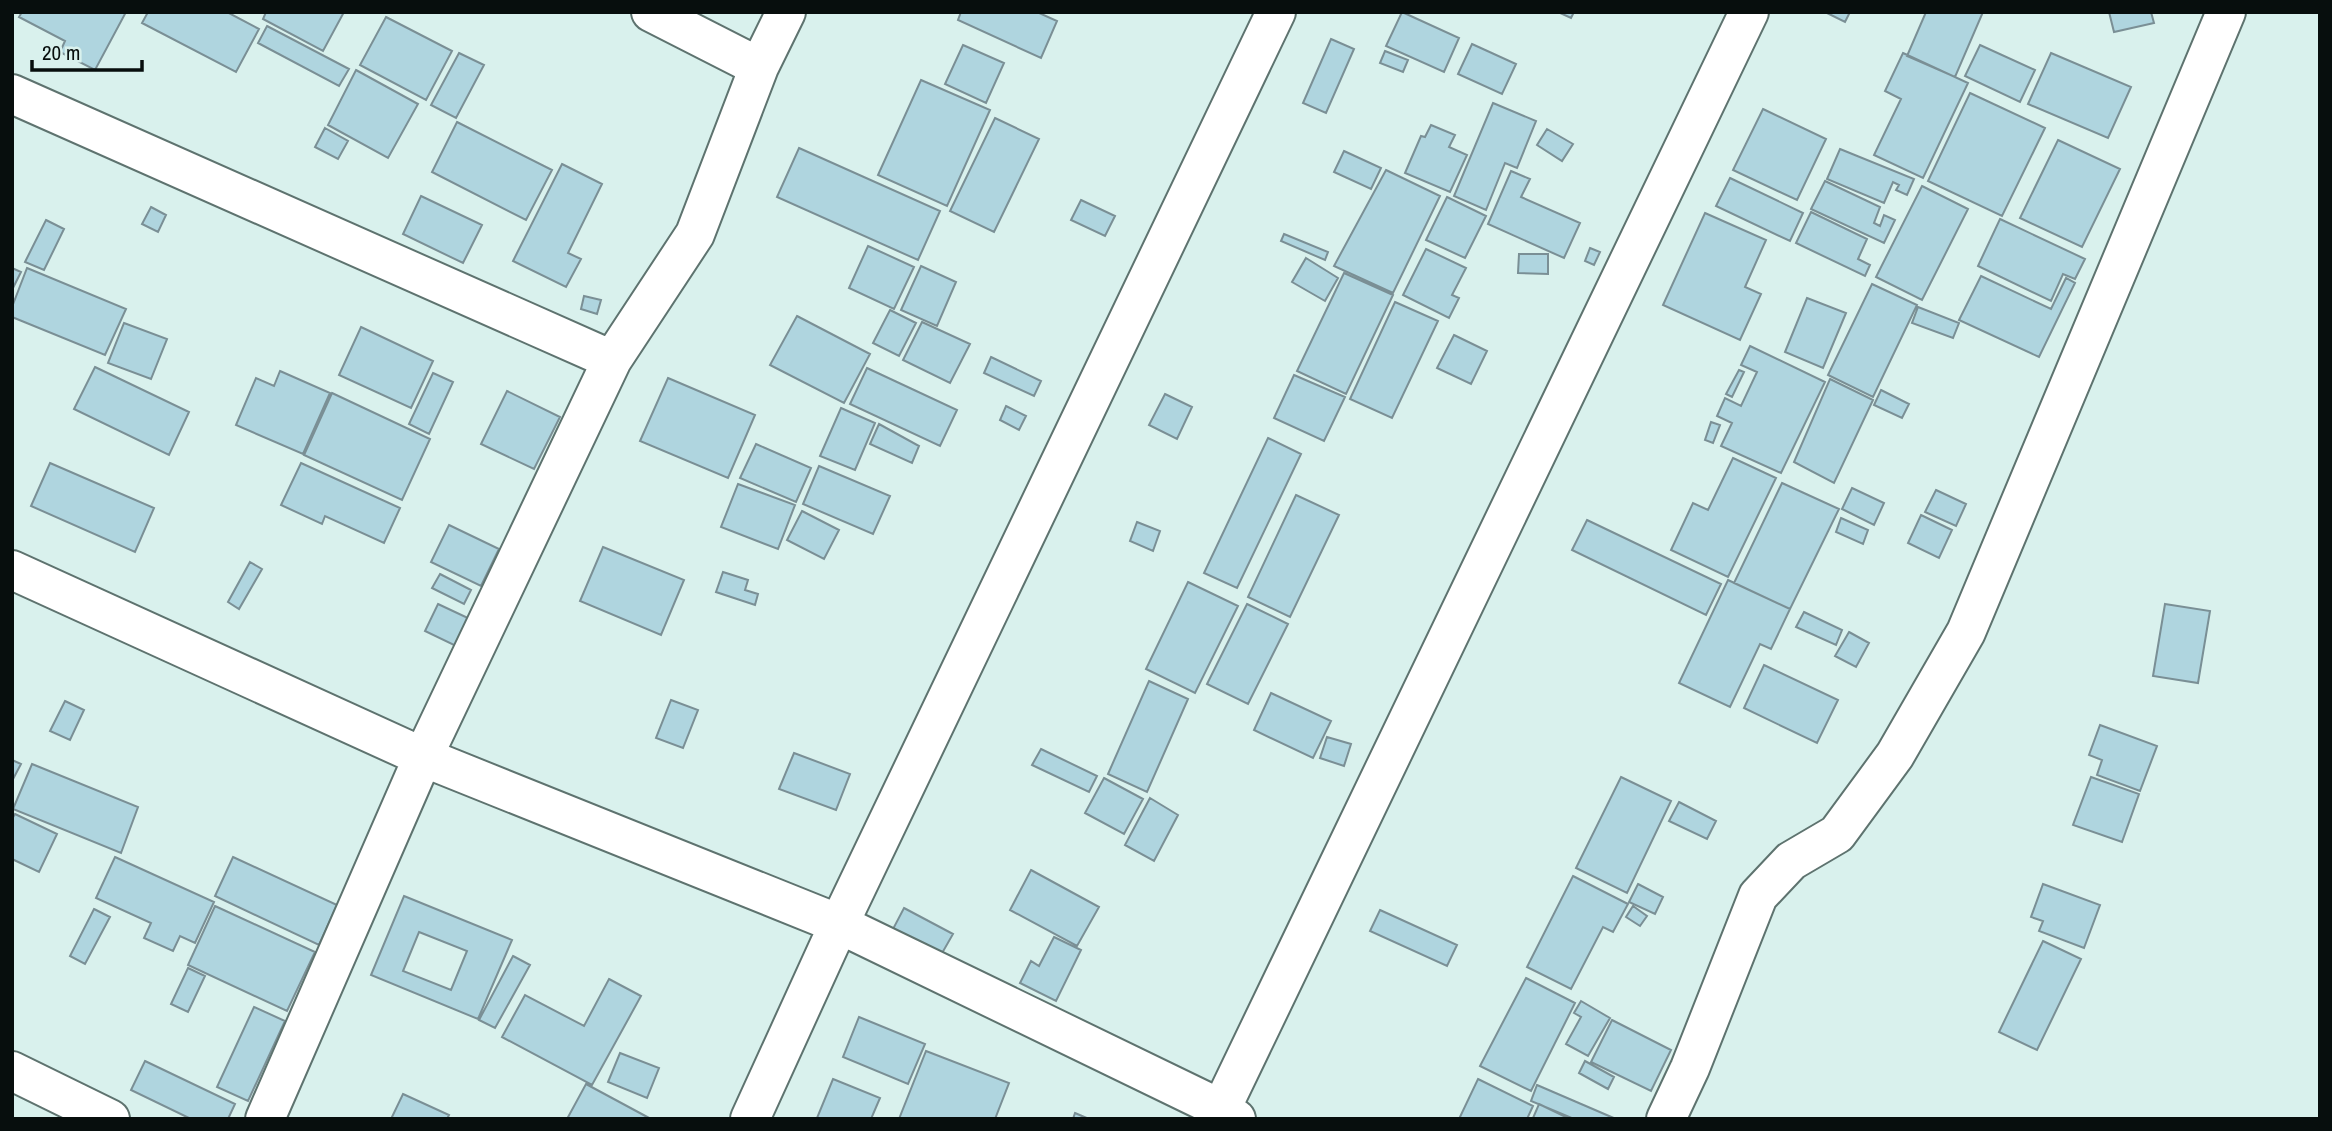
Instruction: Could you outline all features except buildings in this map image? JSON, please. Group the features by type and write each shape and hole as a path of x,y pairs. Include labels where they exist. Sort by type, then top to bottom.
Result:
{"street":[{"path":"651,12 759,67"},
{"path":"265,1119 423,757 612,360 695,234 759,67 786,12"},
{"path":"750,1119 839,924 1276,12"},
{"path":"12,570 423,757 839,924 1228,1114 1749,12"},
{"path":"1666,1119 1690,1068 1758,896 1791,861 1836,834 1895,755 1966,632 2226,12"},
{"path":"12,94 612,360"},
{"path":"12,1072 110,1119"}]}
